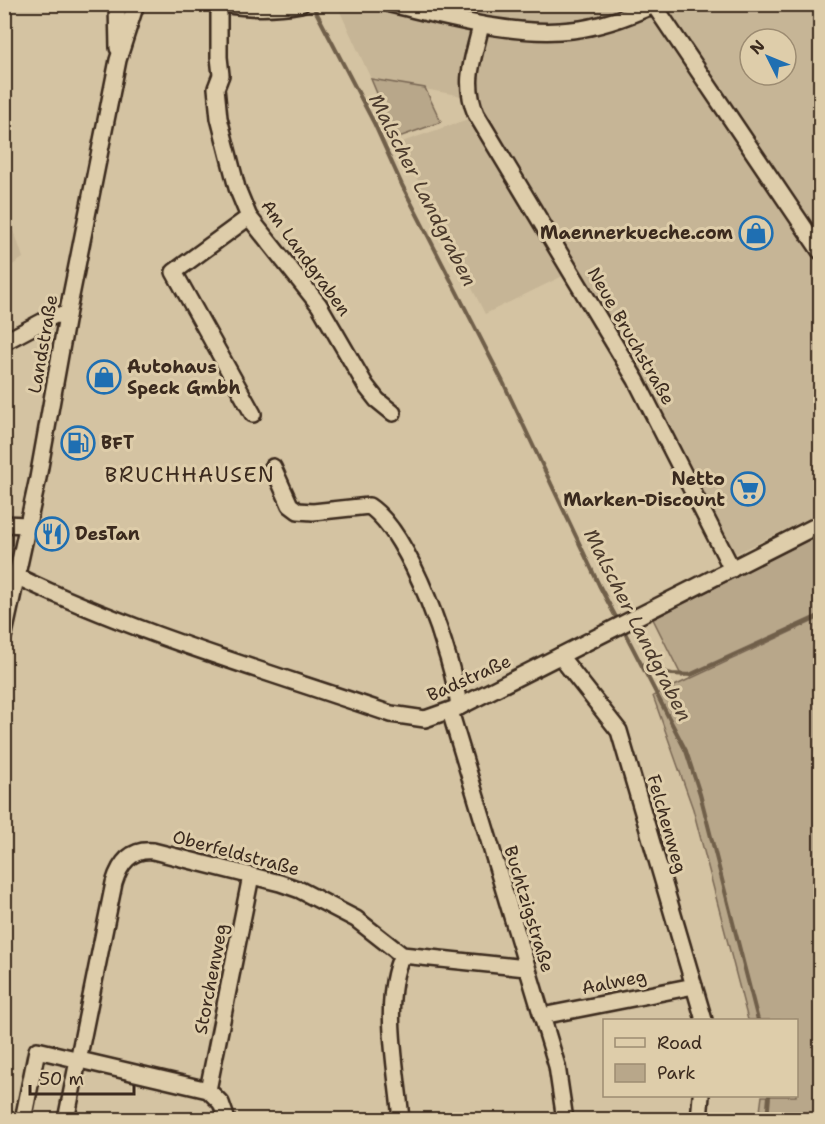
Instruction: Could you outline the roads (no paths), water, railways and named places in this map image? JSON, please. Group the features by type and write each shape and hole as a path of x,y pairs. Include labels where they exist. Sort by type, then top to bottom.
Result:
{"street":[{"path":"221,4 249,9 300,5"},
{"name":"Am Landgraben","path":"221,4 219,57 222,65 216,88 219,118 235,183 249,217 319,305 366,386 377,400 393,413"},
{"path":"390,4 481,25 545,31 599,26 655,5 820,250"},
{"name":"Landstraße","path":"4,634 38,478 67,316 129,5"},
{"name":"Neue Bruchstraße","path":"481,25 471,65 468,90 477,116 636,380 732,569"},
{"path":"249,217 174,272 253,414"},
{"path":"4,342 55,315 67,316"},
{"name":"Buchtzigstraße","path":"273,467 290,505 298,512 369,506 378,512 401,542 421,583 439,629 455,709 526,968 557,1066 565,1119"},
{"path":"4,515 5,524 27,525"},
{"name":"Badstraße","path":"16,576 79,606 391,714 424,719 455,709 820,524"},
{"name":"Felchenweg","path":"560,656 619,730 704,1019"},
{"name":"Oberfeldstraße","path":"66,1119 114,883 117,872 125,860 138,852 153,851 280,883 325,901 356,919 402,956"},
{"name":"Storchenweg","path":"208,1090 251,876"},
{"path":"402,1119 391,1007 394,976 402,956 526,968"},
{"name":"Aalweg","path":"542,1016 694,986"},
{"path":"23,1119 37,1050 208,1090 220,1103 227,1119"},
{"path":"699,1119 701,1097"}],"waterway":[{"name":"Malscher Landgraben","path":"312,4 503,382 619,623"},
{"path":"644,667 672,674 691,675 820,616"},
{"name":"Malscher Landgraben","path":"623,629 686,751 700,794 758,1019"},
{"name":"Malscher Landgraben","path":"767,1120 769,1097"}],"place":[{"name":"Maennerkueche.com","path":"756,233"},
{"name":"Autohaus Speck Gmbh","path":"104,377"},
{"name":"BFT","path":"78,443"},
{"name":"Netto Marken-Discount","path":"748,489"},
{"name":"DesTan","path":"52,534"}],"district":[{"name":"BRUCHHAUSEN","path":"190,475"}]}
